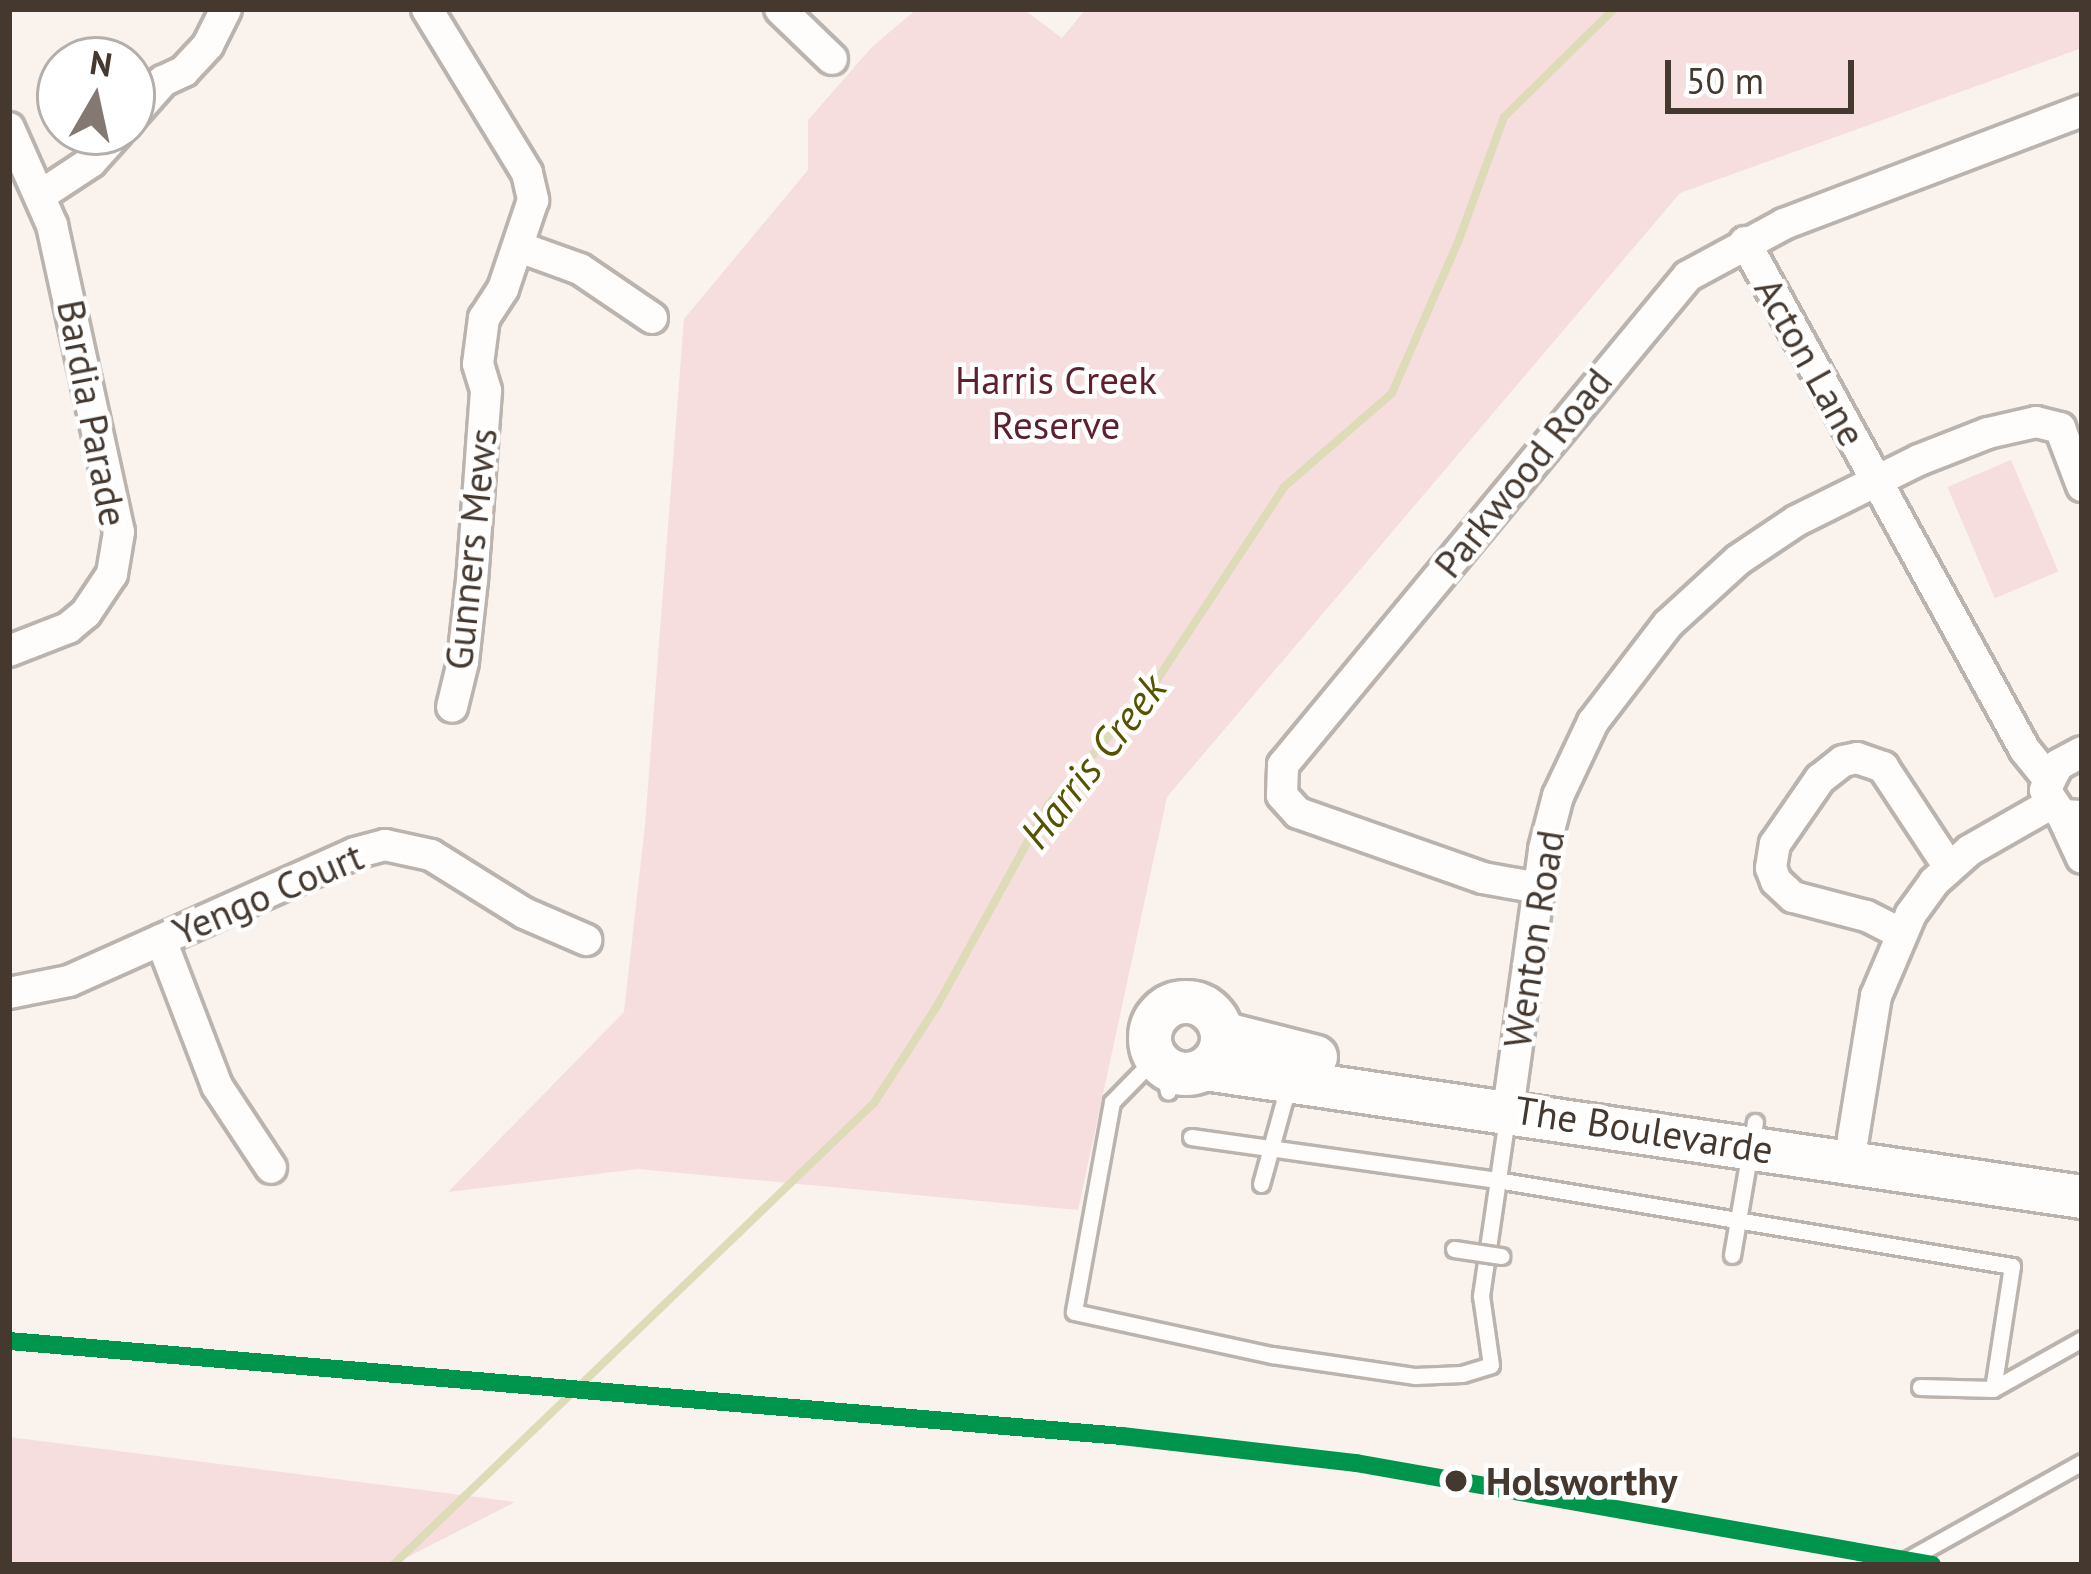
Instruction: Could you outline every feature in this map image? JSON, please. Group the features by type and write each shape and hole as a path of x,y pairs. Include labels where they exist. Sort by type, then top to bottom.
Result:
{"street":[{"name":"Gunners Mews","path":"427,9 526,173 533,200 503,289 498,368 486,391 466,642 452,707"},
{"path":"780,9 832,59"},
{"path":"156,90 184,71 208,45 221,15"},
{"name":"Parkwood Road","path":"1539,888 1484,878 1298,813 1282,795 1283,765 1670,293 1744,242 2082,111"},
{"name":"Bardia Parade","path":"9,128 52,225 119,532 112,574 86,613 68,628 9,651"},
{"path":"41,195 96,156"},
{"name":"Acton Lane","path":"1744,242 2025,750 2060,803 2082,858"},
{"path":"519,248 580,269 652,317"},
{"name":"Wenton Road","path":"1509,1098 1550,822 1593,722 1647,648 1738,560 1796,521 1875,481 1988,434 2036,422 2060,428 2082,486"},
{"path":"1853,1138 1876,996 1900,933 1949,867 2060,803 2082,752"},
{"path":"1900,933 1866,916 1793,897 1776,881 1771,868 1775,844 1820,779 1831,768 1857,758 1883,767 1949,867"},
{"name":"Yengo Court","path":"9,993 68,981 356,853 401,845 431,855 524,913 586,940"},
{"path":"161,940 217,1086 272,1168"},
{"name":"The Boulevarde","path":"1183,1063 1274,1050 1509,1098 1752,1134 2082,1198"},
{"name":"The Boulevarde","path":"1183,1063 1298,1080 1509,1098"},
{"name":"The Boulevarde","path":"1752,1134 1853,1138 2082,1175"}],"lane":[{"path":"1183,1063 1112,1102 1074,1312 1272,1355 1391,1373 1438,1377 1491,1365 1481,1296 1509,1098"},
{"path":"1261,1184 1284,1101 1298,1080"},
{"path":"1732,1255 1752,1134"},
{"path":"1191,1137 1497,1180 2012,1266 1993,1389"},
{"path":"1454,1249 1501,1256"},
{"path":"1920,1387 1993,1389 2082,1339"},
{"path":"1898,1565 2082,1462"}],"green space":[{"name":"Harris Creek Reserve","path":"917,9 1023,9 1062,38 1086,9 2082,9 2082,48 1680,193 1167,797 1078,1210 638,1169 448,1192 624,1012 645,825 684,319 808,170 808,120 873,46"},
{"path":"2011,460 2058,571 1995,598 1947,487"},
{"path":"9,1437 515,1502 392,1565 9,1565"}],"waterway":[{"name":"Harris Creek","path":"393,1565 874,1103 937,1006 1048,805 1151,689 1284,487 1392,393 1458,242 1504,117 1614,9"}],"transit line":[{"path":"9,1341 1122,1436 1356,1463 1932,1565"}],"place":[{"name":"Holsworthy","path":"1456,1481"}]}
